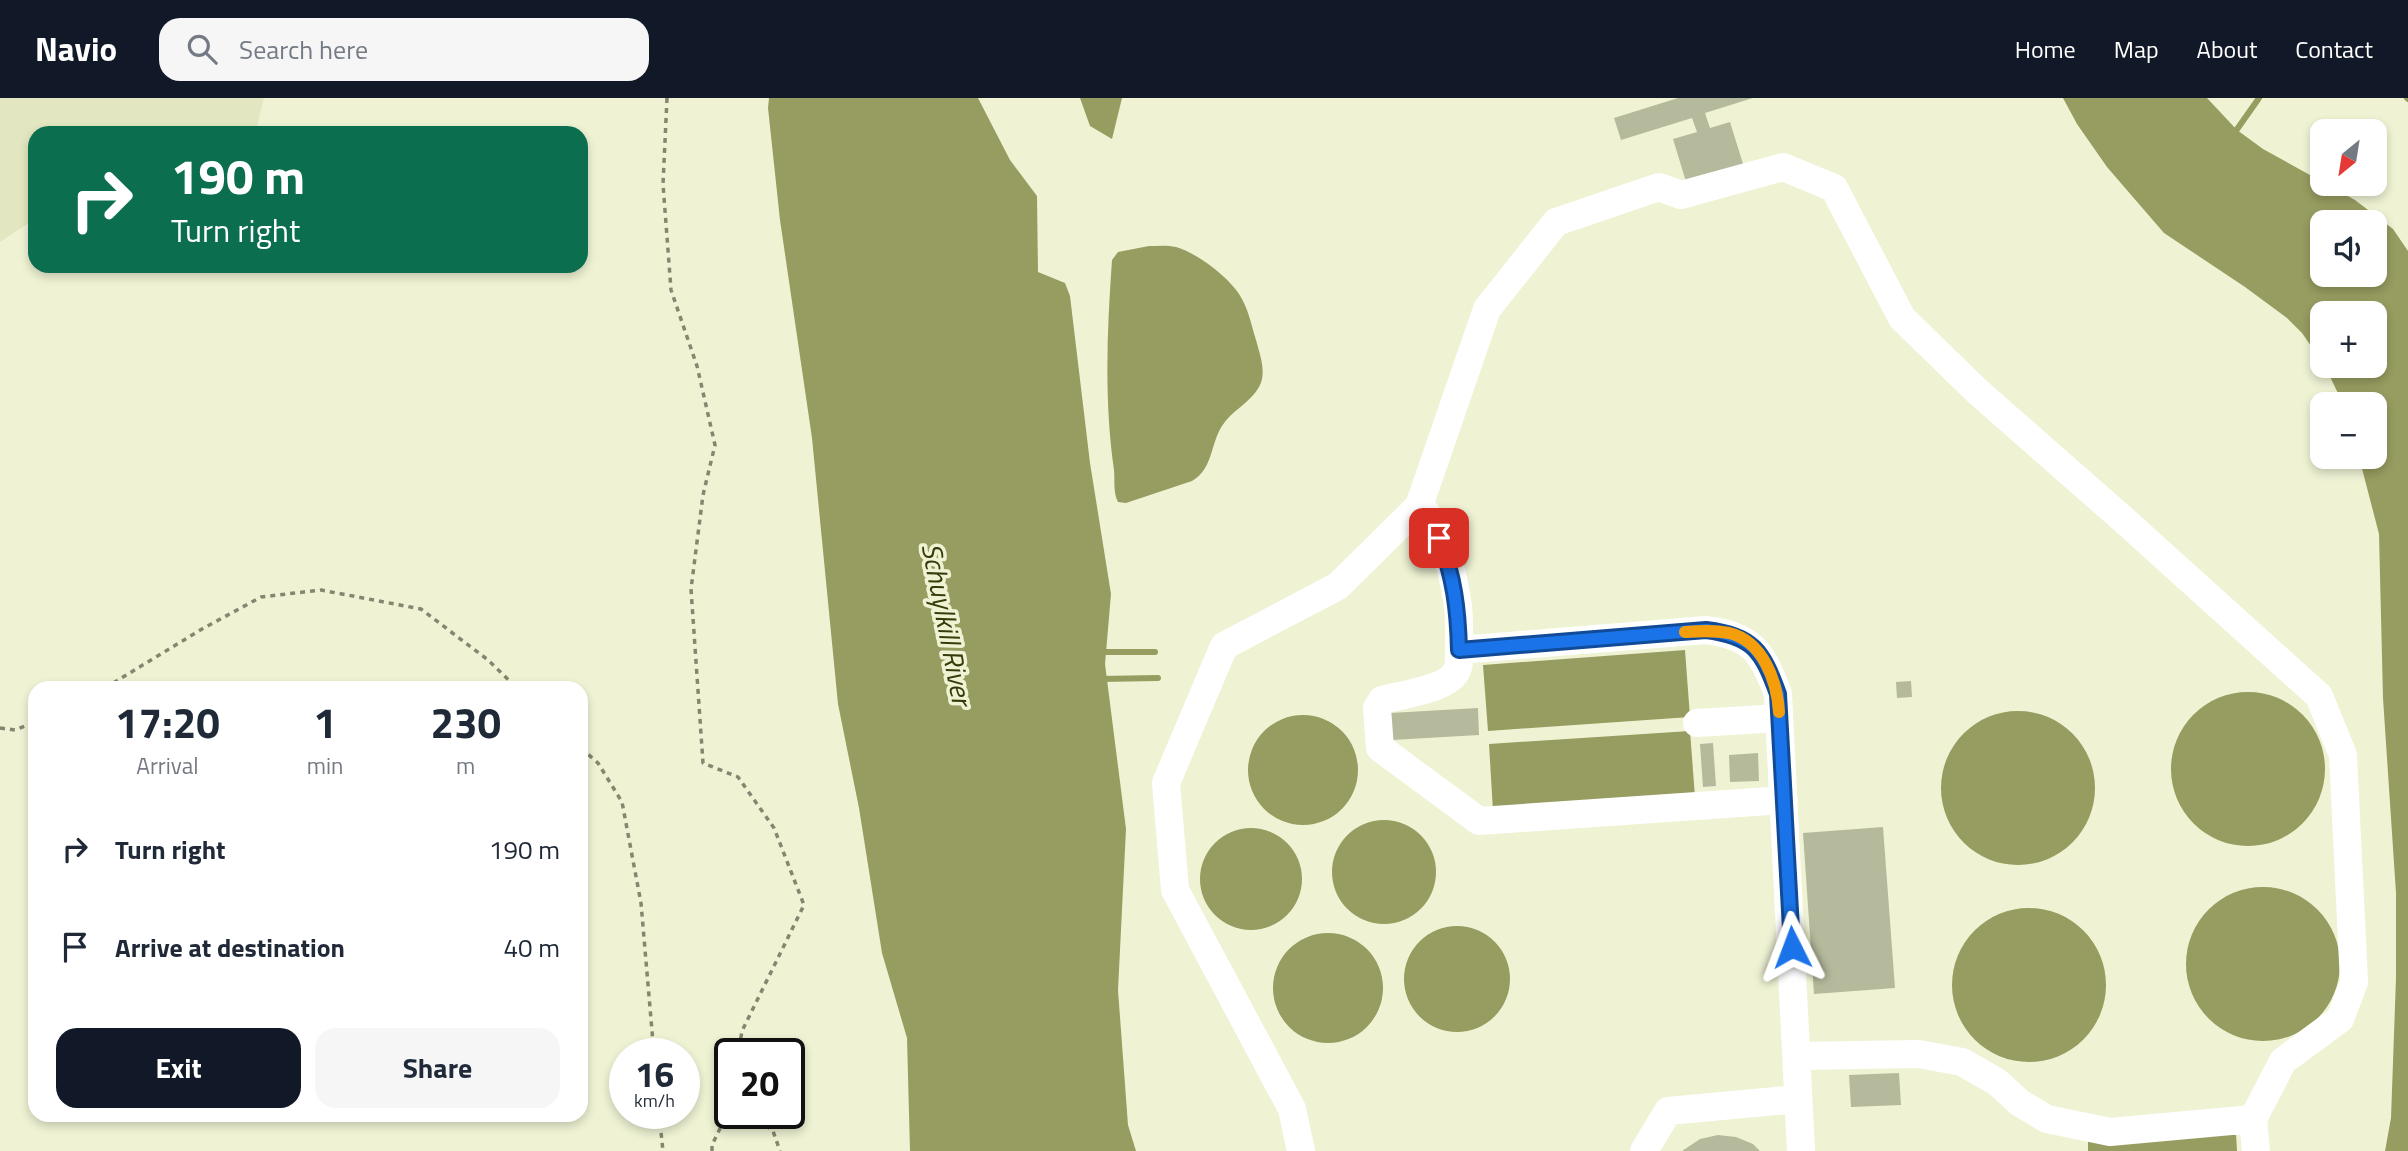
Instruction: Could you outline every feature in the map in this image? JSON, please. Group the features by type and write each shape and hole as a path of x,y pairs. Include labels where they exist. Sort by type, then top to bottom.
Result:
{"lane":[{"path":"1301,1151 1292,1109 1175,890 1166,783 1224,646 1338,586 1419,506 1488,309 1556,222 1659,187 1681,195 1783,167 1834,188 1902,318 1977,391 2319,696 2343,755 2354,982 2340,1019 2283,1061 2253,1119 2256,1151"},
{"path":"1419,506 1430,514 1449,562 1458,601 1458,667 1455,675 1446,683 1382,700 1377,708 1380,748 1479,821 1784,800"},
{"path":"1459,650 1706,630 1732,634 1753,647 1768,667 1778,694 1801,1151"},
{"path":"1697,723 1779,718"},
{"path":"1798,1056 1919,1054 1962,1062 1997,1082 2020,1103 2047,1119 2110,1132 2253,1119"},
{"path":"1644,1151 1668,1111 1798,1099"}],"path":[{"path":"667,98 663,184 670,290 697,366 715,445 703,495 691,589 703,763 738,777 774,828 804,905 741,1038"},
{"path":"117,681 261,597 321,590 421,609 488,660 510,681"},
{"path":"0,727 15,730 28,725"},
{"path":"588,754 598,763 622,802 641,903 653,1038"},
{"path":"661,1129 663,1151"},
{"path":"712,1151 720,1129"},
{"path":"770,1129 780,1151"}],"shaded area":[{"path":"0,98 264,98 257,126 28,126 28,224 0,242"}],"water":[{"name":"Schuylkill River","path":"769,98 978,98 1010,160 1037,196 1038,272 1065,283 1070,296 1090,463 1111,594 1105,664 1126,829 1118,990 1128,1125 1136,1151 910,1151 907,1038 882,953 859,808 838,704 812,438 780,220"},
{"path":"1080,98 1122,98 1112,139 1090,126"},
{"path":"2063,98 2207,98 2237,130 2263,149 2310,175 2310,196 2348,196 2368,210 2310,210 2310,287 2387,287 2387,224 2408,251 2408,1151 2385,1151 2391,1118 2396,893 2383,698 2379,534 2362,469 2387,469 2387,392 2337,392 2331,378 2387,378 2387,301 2310,301 2310,345 2287,318 2164,233 2107,167 2077,124"},
{"path":"1149,246 1173,246 1184,250 1213,268 1230,283 1242,299 1248,314 1263,370 1255,393 1222,426 1208,463 1199,476 1192,481 1126,503 1118,502 1115,494 1109,418 1108,339 1112,260 1118,252"},
{"path":"1685,650 1690,717 1488,731 1483,665"},
{"path":"2248,692 2277,698 2302,715 2319,740 2325,769 2319,798 2302,823 2277,840 2248,846 2219,840 2194,823 2177,798 2171,769 2177,740 2194,715 2219,698"},
{"path":"2018,711 2047,717 2072,734 2089,759 2095,788 2089,817 2072,842 2047,859 2018,865 1989,859 1964,842 1947,817 1941,788 1947,759 1964,734 1989,717"},
{"path":"1303,715 1324,719 1342,731 1354,749 1358,770 1354,791 1342,809 1324,821 1303,825 1282,821 1264,809 1252,791 1248,770 1252,749 1264,731 1282,719"},
{"path":"1690,731 1695,797 1493,811 1489,744"},
{"path":"1384,820 1404,824 1421,835 1432,852 1436,872 1432,892 1421,909 1404,920 1384,924 1364,920 1347,909 1336,892 1332,872 1336,852 1347,835 1364,824"},
{"path":"1251,828 1271,831 1294,850 1299,859 1302,879 1299,899 1280,922 1271,927 1251,930 1231,927 1208,908 1203,899 1200,879 1203,859 1222,836 1231,831"},
{"path":"2263,887 2292,893 2317,910 2334,935 2340,964 2334,993 2317,1018 2292,1035 2263,1041 2234,1035 2209,1018 2192,993 2186,964 2192,935 2209,910 2234,893"},
{"path":"2029,908 2058,914 2083,931 2100,956 2106,985 2100,1014 2083,1039 2058,1056 2029,1062 2000,1056 1975,1039 1958,1014 1952,985 1958,956 1975,931 2000,914"},
{"path":"1457,926 1477,930 1494,942 1506,959 1510,979 1506,999 1494,1016 1477,1028 1457,1032 1437,1028 1420,1016 1408,999 1404,979 1408,959 1420,942 1437,930"},
{"path":"1328,933 1349,938 1367,949 1378,967 1383,988 1378,1009 1367,1027 1349,1038 1328,1043 1307,1038 1289,1027 1278,1009 1273,988 1278,967 1289,949 1307,938"},
{"path":"2236,1133 2237,1151 2088,1151 2088,1141"}],"building":[{"path":"1678,98 1753,98 1705,113 1710,128 1730,122 1744,167 1687,185 1673,139 1697,132 1692,118 1621,140 1614,118"},
{"path":"1911,681 1912,697 1897,698 1896,682"},
{"path":"1478,708 1479,735 1392,740 1390,713"},
{"path":"1713,743 1716,786 1703,787 1700,744"},
{"path":"1758,753 1759,781 1730,782 1729,755"},
{"path":"1883,827 1895,988 1814,994 1803,833"},
{"path":"1899,1073 1901,1105 1851,1107 1849,1075"},
{"path":"1718,1135 1736,1137 1753,1144 1760,1151 1682,1151 1700,1139"}],"waterway":[{"path":"2233,135 2259,98"},
{"path":"1101,652 1155,652"},
{"path":"1100,679 1158,678"}],"slow traffic":[{"path":"1685,632 1706,630 1732,634 1753,647 1768,667 1778,694 1779,712"}],"route":[{"path":"1439,538 1449,562 1458,601 1459,650 1706,630 1732,634 1753,647 1768,667 1778,694 1792,947"}]}
